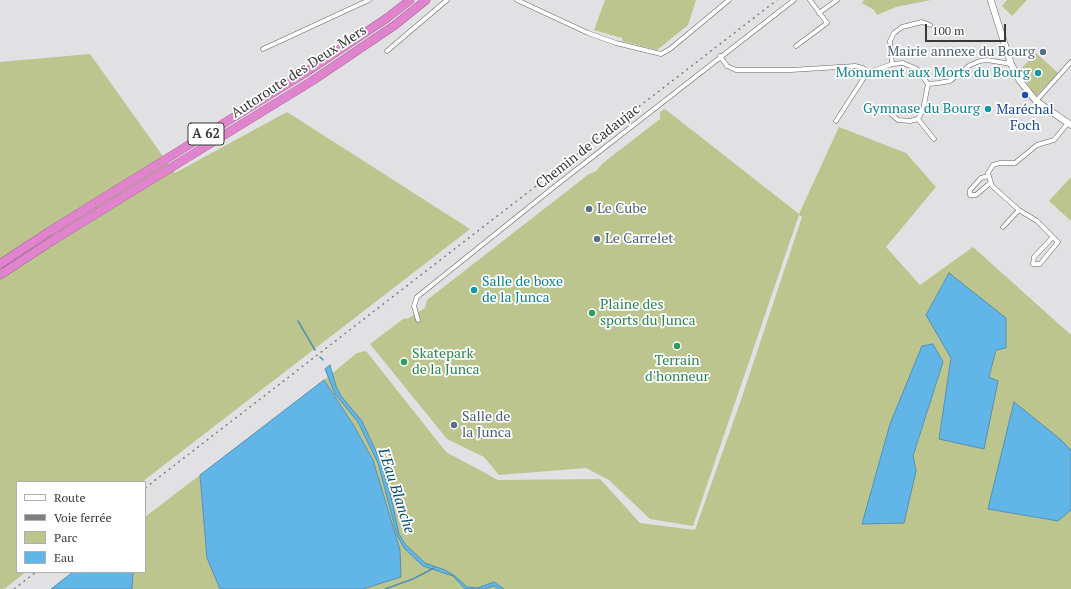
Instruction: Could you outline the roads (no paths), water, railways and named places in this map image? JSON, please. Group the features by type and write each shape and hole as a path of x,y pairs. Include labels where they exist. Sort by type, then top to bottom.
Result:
{"highway":[{"name":"Autoroute des Deux Mers","path":"0,264 50,231 306,73 387,18 410,0"},
{"name":"Autoroute des Deux Mers","path":"0,276 55,239 312,81 394,25 426,0"}],"main road":[{"path":"987,0 992,0 1011,64 1025,89 1036,101 1070,124"}],"street":[{"path":"263,49 369,0"},
{"path":"387,51 447,0"},
{"path":"517,0 616,43 661,54 670,49 729,0"},
{"name":"Chemin de Cadaujac","path":"418,320 414,306 418,297 720,56 794,0"},
{"path":"796,46 827,23 810,0"},
{"path":"819,13 837,0"},
{"path":"892,64 890,41 894,33 902,27 922,22 930,25"},
{"path":"720,56 727,66 733,70 791,70 855,66 863,68 867,73"},
{"path":"928,84 950,81 970,65 980,61 987,60 1011,64"},
{"path":"1036,101 1071,62"},
{"path":"836,121 867,73 892,64 903,63 914,67 921,72 928,84 924,110 918,119 901,121 896,119 891,114"},
{"path":"918,119 934,140"},
{"path":"1053,237 1034,257 1033,264 1040,264 1059,243 1053,237 1034,219 1019,210 990,182 988,176 993,165 1000,163 1015,163 1037,146 1054,140 1070,124"},
{"path":"988,176 981,178 970,190 970,194 976,195 990,182"},
{"path":"1003,227 1019,210"}],"water":[{"path":"949,273 1006,318 1006,348 996,350 989,377 998,381 984,449 939,439 951,358 926,315"},
{"path":"933,344 943,362 913,456 916,471 904,523 862,524 890,424 922,346"},
{"path":"330,365 336,386 341,396 362,421 380,460 391,497 399,534 405,544 425,563 445,570 455,576 467,587 477,588 494,582 504,589 499,589 494,586 484,589 465,589 453,576 423,566 404,548 397,535 378,463 358,422 335,394 325,369"},
{"path":"324,380 354,426 373,460 400,550 401,577 363,589 220,589 207,558 200,475"},
{"path":"1014,402 1060,439 1071,450 1071,510 1058,521 988,509"},
{"path":"72,573 133,573 132,589 51,589"}],"waterway":[{"name":"L'Eau Blanche","path":"298,321 315,350"},
{"name":"L'Eau Blanche","path":"320,357 323,360"},
{"name":"L'Eau Blanche","path":"385,589 413,579 434,568"}],"railway":[{"path":"146,487 777,0"},
{"path":"14,589 35,573"}],"place":[{"name":"Mairie annexe du Bourg","path":"1043,52"},
{"name":"Monument aux Morts du Bourg","path":"1038,73"},
{"name":"Maréchal Foch","path":"1025,95"},
{"name":"Gymnase du Bourg","path":"988,109"},
{"name":"Le Cube","path":"589,209"},
{"name":"Le Carrelet","path":"597,239"},
{"name":"Salle de boxe de la Junca","path":"474,290"},
{"name":"Plaine des sports du Junca","path":"592,313"},
{"name":"Terrain d'honneur","path":"677,346"},
{"name":"Skatepark de la Junca","path":"404,362"},
{"name":"Salle de la Junca","path":"454,425"}]}
